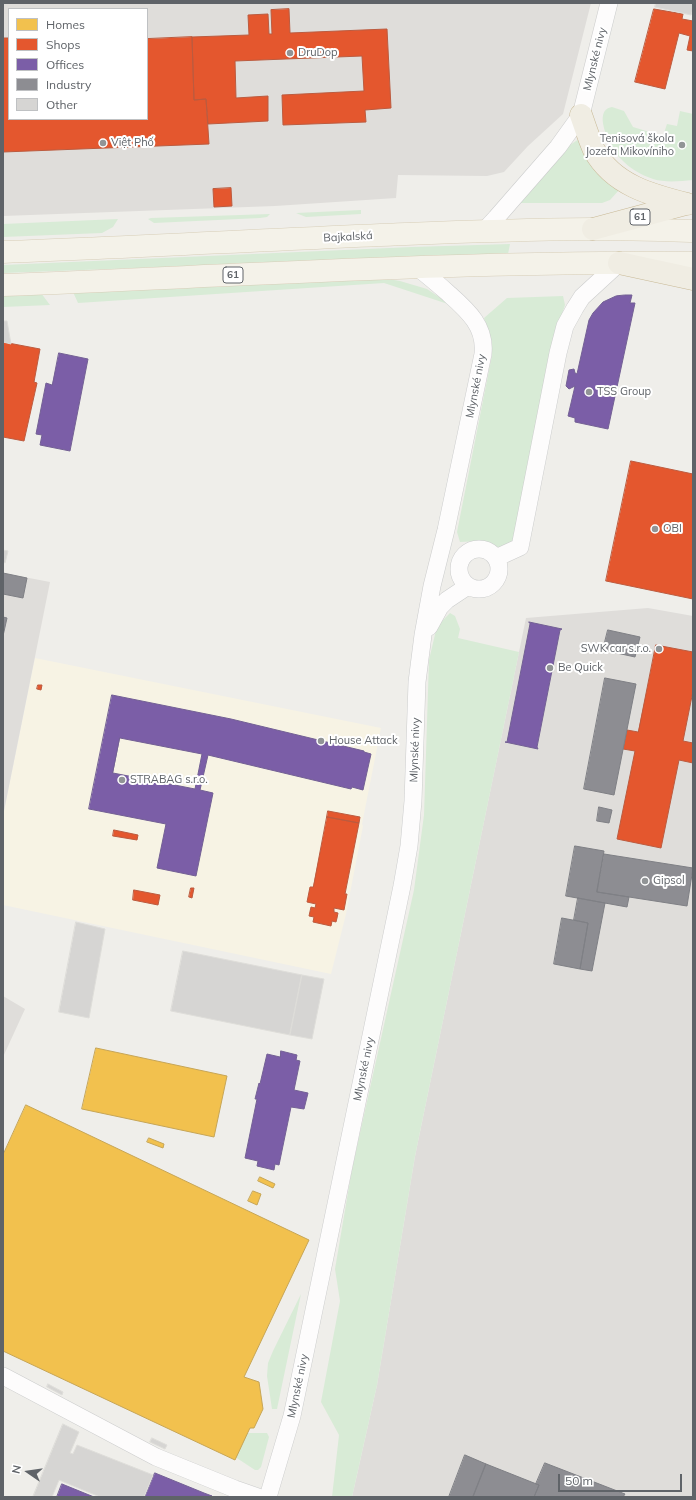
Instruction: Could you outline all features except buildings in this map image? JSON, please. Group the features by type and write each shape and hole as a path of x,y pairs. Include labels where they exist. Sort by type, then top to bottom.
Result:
{"highway":[{"path":"581,115 594,150 604,164 614,174 627,184 646,193 690,204"},
{"name":"61","path":"593,229 690,204"},
{"path":"619,263 693,279"}],"main road":[{"name":"Bajkalská","path":"3,252 381,235 593,229 693,231"},
{"path":"619,263 693,264"},
{"name":"61","path":"3,285 417,267 619,263"}],"street":[{"name":"Mlynské nivy","path":"581,115 610,3"},
{"path":"483,232 558,147 581,115"},
{"path":"496,558 520,547 558,353 565,326 582,297 619,263"},
{"name":"Mlynské nivy","path":"268,1497 294,1408 402,886 409,846 413,801 417,682 423,635 432,586 446,530 483,354 484,344 480,328 471,314 417,267"},
{"path":"446,530 463,573"},
{"name":"Mlynské nivy","path":"423,635 463,573 468,553 479,549 490,553 496,558 499,566 499,573 494,583 481,589 474,589 463,573"},
{"name":"Mlynské nivy","path":"432,586 446,576 463,573"},
{"path":"3,1376 156,1457 258,1497"}],"shaded area":[{"path":"3,3 591,3 563,114 528,146 504,172 487,176 398,175 396,198 275,206 3,216"},
{"path":"3,573 50,582 3,816"},
{"path":"648,608 693,616 693,1497 352,1497 377,1385 415,1156 526,618"},
{"path":"35,658 381,728 346,914 331,974 3,905 3,816"},
{"path":"3,996 25,1009 3,1057"}],"green space":[{"path":"612,107 624,111 633,127 663,136 667,124 677,126 680,111 693,114 693,180 668,181 653,179 635,171 627,165 612,147 605,130 603,115 606,110"},
{"path":"579,139 620,189 610,200 602,203 520,203 567,147"},
{"path":"361,210 361,214 306,217 296,213"},
{"path":"270,214 267,217 260,218 154,223 148,219 151,218"},
{"path":"118,219 113,227 102,233 3,237 3,224"},
{"path":"510,244 508,254 3,273 3,265"},
{"path":"376,277 400,281 427,289 451,305 384,283 78,303 73,292"},
{"path":"41,293 50,305 3,307 3,295"},
{"path":"563,296 565,305 557,330 513,543 498,548 480,541 460,542 457,532 492,355 491,339 484,318 507,298"},
{"path":"450,613 455,616 460,629 458,638 519,652 415,1156 377,1385 352,1497 332,1497 339,1435 321,1402 340,1301 335,1269 352,1169 414,890 424,815 429,660 437,626"},
{"path":"301,1294 277,1409 272,1409 267,1376 268,1363"},
{"path":"214,1433 267,1433 269,1437 261,1467 258,1470 255,1470 217,1445"}],"place":[{"name":"DruDop","path":"290,53"},
{"name":"Việt Phố","path":"103,143"},
{"name":"Tenisová škola Jozefa Mikovíniho","path":"682,145"},
{"name":"TSS Group","path":"589,392"},
{"name":"OBI","path":"655,529"},
{"name":"SWK car s.r.o.","path":"659,649"},
{"name":"Be Quick","path":"550,668"},
{"name":"House Attack","path":"321,741"},
{"name":"STRABAG s.r.o.","path":"122,780"},
{"name":"Gipsol","path":"645,881"}]}
